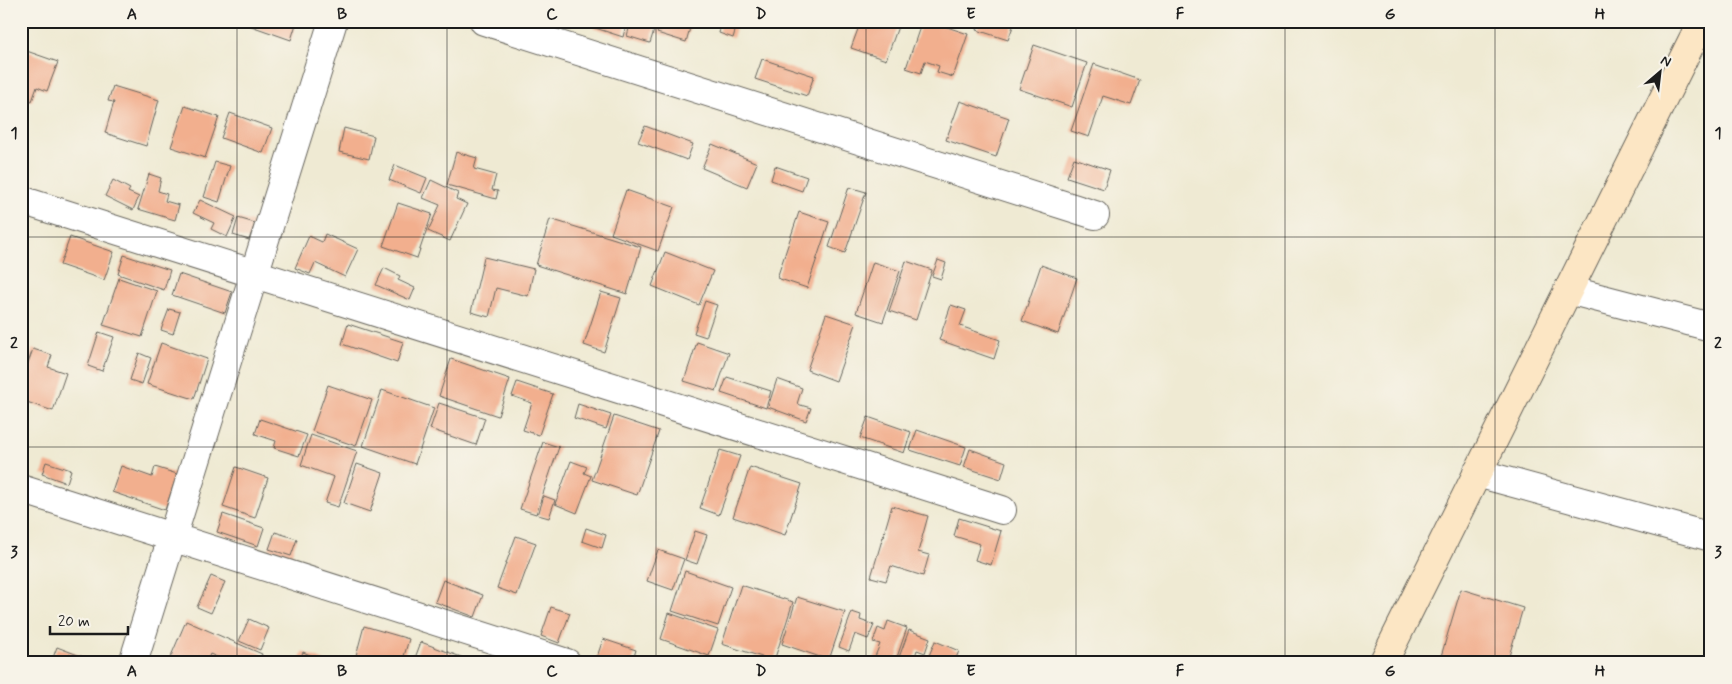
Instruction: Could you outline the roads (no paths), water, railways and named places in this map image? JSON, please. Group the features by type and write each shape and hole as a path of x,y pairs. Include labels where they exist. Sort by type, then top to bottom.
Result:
{"street":[{"path":"133,663 333,21"},
{"path":"484,21 1095,214"},
{"path":"1383,663 1702,21"},
{"path":"21,200 1002,510"},
{"path":"1568,290 1711,327"},
{"path":"1477,473 1711,537"},
{"path":"21,489 567,663"}]}
